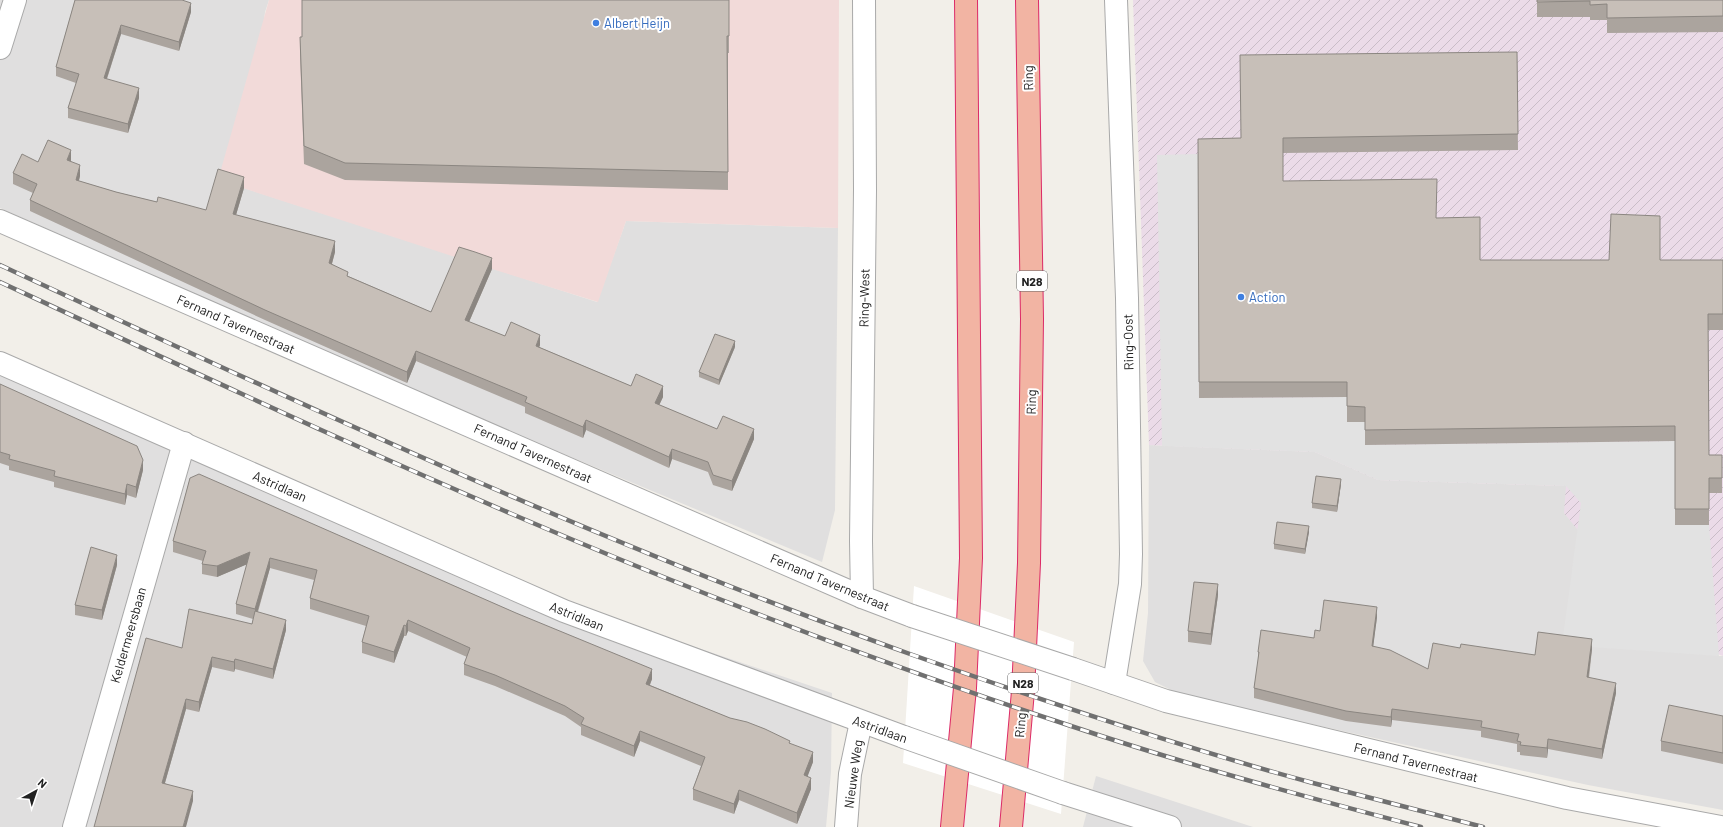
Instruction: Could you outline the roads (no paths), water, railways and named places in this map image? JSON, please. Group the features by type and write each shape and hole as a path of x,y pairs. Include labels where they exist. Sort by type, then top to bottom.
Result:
{"highway":[{"path":"952,827 965,688 971,558 966,0"},
{"name":"Ring","path":"1011,827 1023,691 1029,532 1032,319 1027,0"}],"street":[{"path":"0,48 15,0"},
{"name":"Ring-West","path":"862,597 865,190 864,0"},
{"name":"Ring-Oost","path":"1114,683 1130,584 1131,554 1127,298 1116,0"},
{"name":"Fernand Tavernestraat","path":"0,221 862,597 912,616 1166,701 1566,798 1721,827"},
{"name":"Astridlaan","path":"0,363 564,611 861,722 1063,793 1170,827"},
{"name":"Keldermeersbaan","path":"74,827 184,443"},
{"name":"Nieuwe Weg","path":"846,827 850,774 861,722"}],"railway":[{"path":"0,265 225,369 451,470 679,566 794,611 960,672 1060,706 1211,754 1313,783 1483,827"},
{"path":"0,282 242,394 487,503 651,572 754,613 910,671 1155,753 1243,779 1421,827"}],"place":[{"name":"Albert Heijn","path":"596,23"},
{"name":"Action","path":"1241,297"}]}
